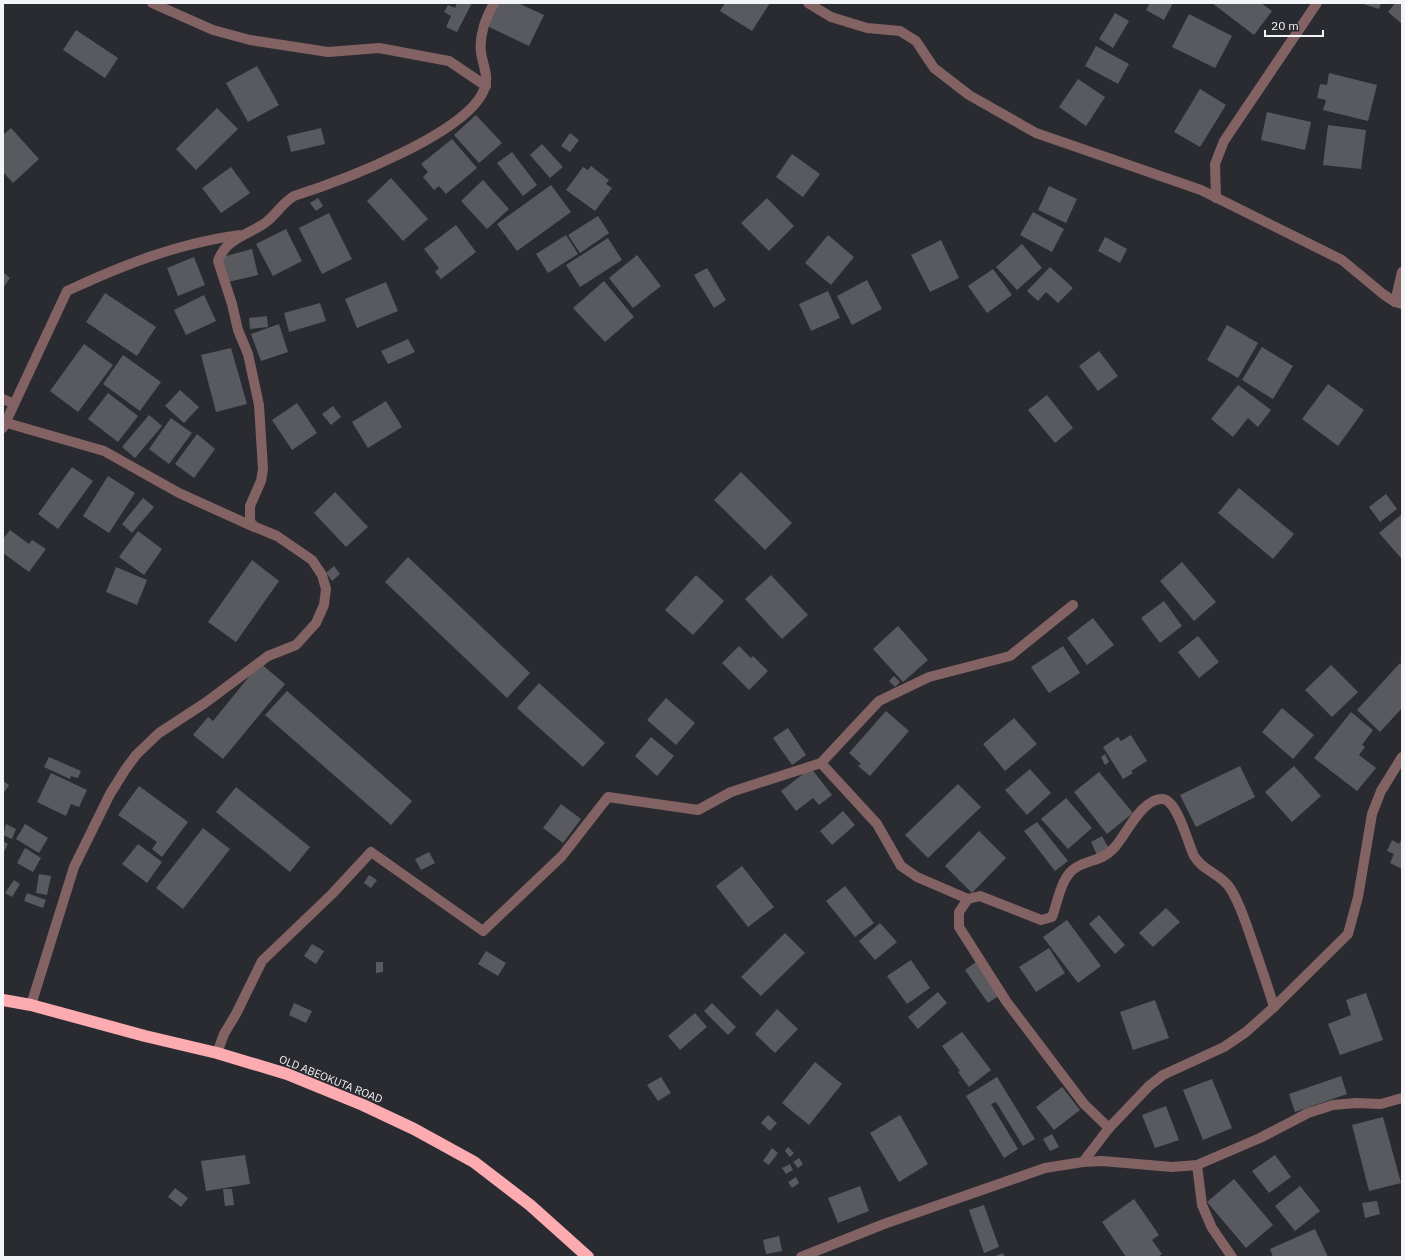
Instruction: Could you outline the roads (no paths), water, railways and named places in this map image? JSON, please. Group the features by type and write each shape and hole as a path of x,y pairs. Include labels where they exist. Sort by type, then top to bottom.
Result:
{"highway":[{"name":"OLD ABEOKUTA ROAD","path":"3,1000 31,1005 146,1036 217,1053 287,1074 363,1105 414,1129 474,1162 530,1205 588,1257"}],"street":[{"path":"152,3 213,30 250,40 328,52 379,48 449,61 486,86"},
{"path":"254,527 250,522 250,506 261,481 263,469 259,405 248,354 238,330 232,304 218,261 225,248 243,235 265,223 286,201 294,196 403,153 449,127 474,105 486,86 486,72 481,52 480,35 494,3"},
{"path":"808,3 831,17 868,28 900,31 916,41 934,68 969,95 1036,133 1201,190 1342,260 1398,303"},
{"path":"1216,198 1215,164 1224,142 1317,3"},
{"path":"31,1005 74,866 110,794 125,770 136,755 159,733 205,703 268,656 296,645 316,623 324,606 326,589 319,570 312,560 277,536 179,493 104,451 5,425 67,291 119,267 206,240 243,235"},
{"path":"1398,303 1402,272"},
{"path":"3,399 14,404"},
{"path":"217,1053 224,1034 236,1014 262,961 326,900 371,852 483,931 562,856 608,797 698,810 731,792 821,763 879,701 929,677 1010,656 1073,605"},
{"path":"1083,1162 1109,1128 1149,1086 1163,1075 1224,1047 1246,1032 1274,1007 1348,934 1358,897 1372,814 1381,791 1402,757"},
{"path":"821,763 877,824 901,866 917,878 968,899 980,896 1041,920 1052,917 1067,875 1077,867 1107,855 1119,843 1140,811 1159,798 1164,799 1170,803 1181,820 1195,857 1203,866 1226,881 1237,898 1274,1007"},
{"path":"968,899 959,912 959,927 1010,1006 1084,1104 1109,1128"},
{"path":"801,1257 884,1224 1045,1168 1083,1162 1102,1161 1172,1167 1197,1165 1260,1138 1314,1111 1333,1105 1356,1103 1381,1104 1402,1098"},
{"path":"1197,1165 1202,1205 1212,1228 1232,1257"}]}
